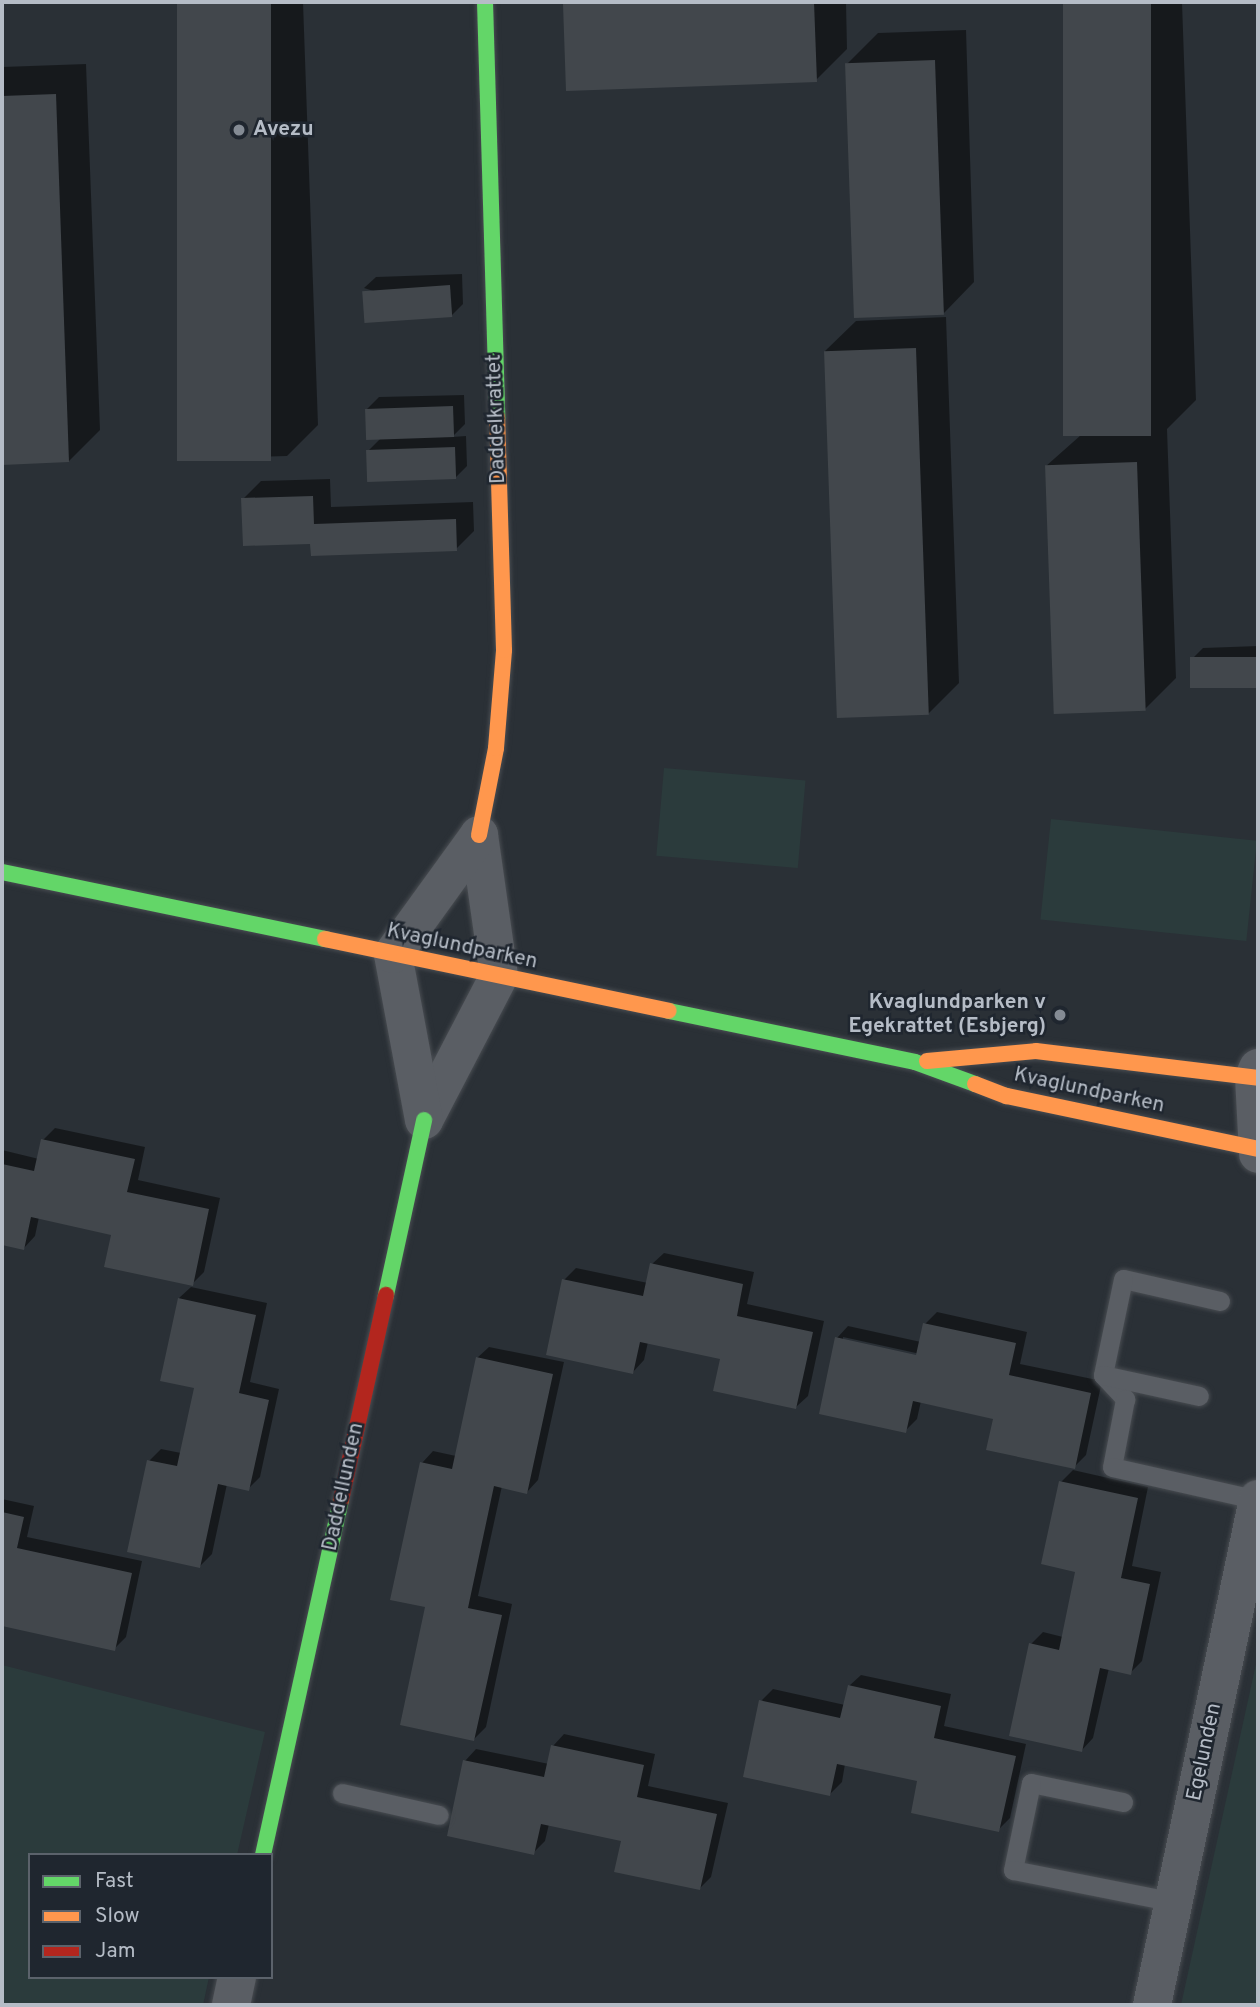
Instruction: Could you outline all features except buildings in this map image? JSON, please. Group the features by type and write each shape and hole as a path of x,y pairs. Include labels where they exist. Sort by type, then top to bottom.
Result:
{"street":[{"name":"Daddelkrattet","path":"485,2 504,650 496,748 479,835 499,976"},
{"name":"Daddelkrattet","path":"393,954 479,835"},
{"name":"Kvaglundparken","path":"2,872 915,1062 1007,1096 1258,1151"},
{"name":"Daddellunden","path":"393,954 424,1120"},
{"name":"Daddellunden","path":"263,1853 424,1120 499,976"},
{"name":"Kvaglundparken","path":"915,1062 1036,1051 1257,1074"},
{"path":"1257,1074 1258,1151"},
{"name":"Egelunden","path":"1152,2005 1258,1500"},
{"path":"231,2005 237,1979"}],"lane":[{"path":"1103,1374 1123,1279 1220,1301"},
{"path":"1103,1374 1199,1396"},
{"path":"1103,1374 1125,1399 1112,1467 1258,1500"},
{"path":"1123,1802 1031,1783 1013,1870 1174,1902"},
{"path":"342,1793 439,1815"}],"shaded area":[{"path":"664,768 805,780 798,868 656,856"},
{"path":"1051,819 1257,841 1246,941 1040,919"},
{"path":"1258,1655 1258,2005 1181,2005"},
{"path":"2,1665 265,1732 237,1853 28,1853 28,1979 209,1979 203,2005 2,2005"}],"traffic: fast":[{"path":"485,2 497,417"},
{"path":"2,872 325,939"},
{"path":"669,1011 915,1062 975,1084"},
{"path":"386,1295 424,1120"},
{"path":"263,1853 341,1500"}],"traffic: slow":[{"path":"479,835 496,748 504,650 497,417"},
{"path":"325,939 669,1011"},
{"path":"927,1061 1036,1051 1258,1078"},
{"path":"975,1084 1007,1096 1258,1149"}],"traffic: jam":[{"path":"341,1500 386,1295"}],"place":[{"name":"Avezu","path":"239,130"},
{"name":"Kvaglundparken v Egekrattet (Esbjerg)","path":"1060,1015"}]}
